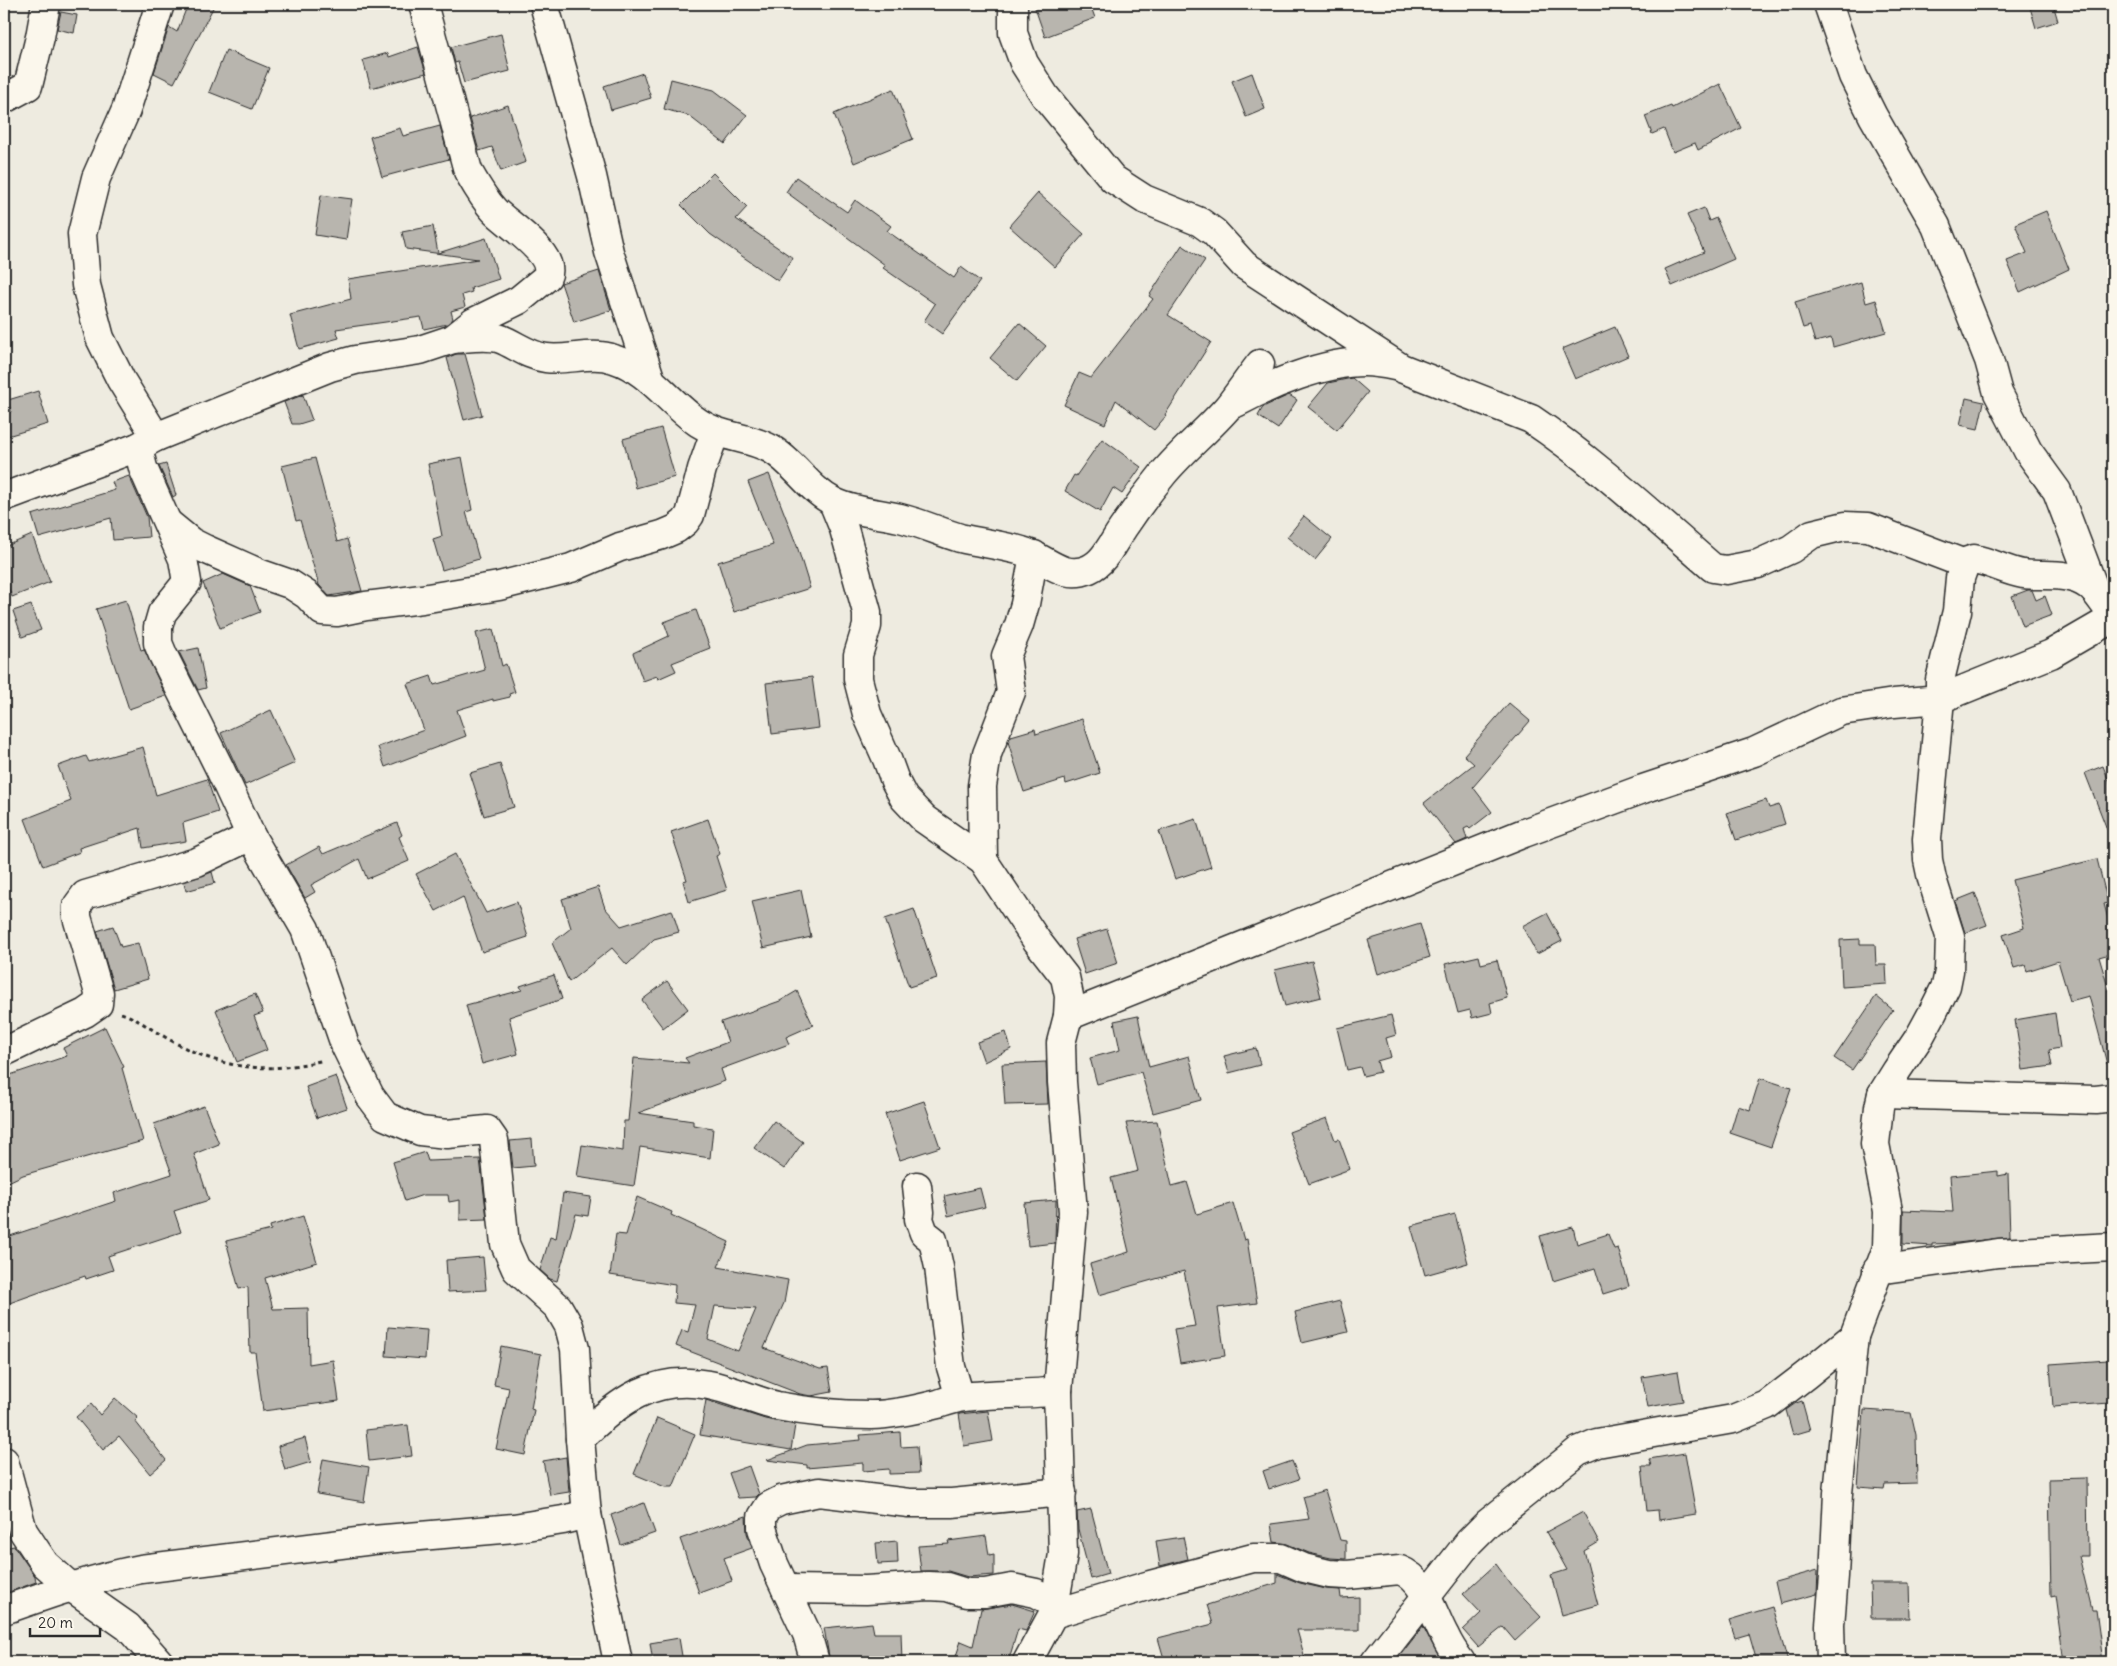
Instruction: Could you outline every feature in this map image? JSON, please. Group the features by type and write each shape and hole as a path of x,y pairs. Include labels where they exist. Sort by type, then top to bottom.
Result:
{"street":[{"path":"4,99 28,86 46,4"},
{"path":"160,4 126,110 96,178 82,234 86,285 100,338 121,380 147,442 143,468 183,559 187,582 162,613 158,627 158,643 252,836 304,929 350,1054 370,1096 385,1116 420,1131 447,1134 487,1130 494,1140 505,1244 516,1269 558,1307 569,1326 574,1349 587,1514 618,1662"},
{"path":"423,4 468,171 481,195 496,212 532,243 547,261 549,272 543,281 519,300 474,322 452,339"},
{"path":"544,4 577,122 609,252 651,381"},
{"path":"1013,4 1013,33 1024,64 1045,96 1113,179 1144,199 1200,222 1214,232 1244,265 1401,368"},
{"path":"1068,1016 1524,833 1643,789 1754,752 1841,712 1894,703 1940,699 2051,654 2111,622 2095,591 2057,491 2028,451 1998,393 1989,360 1936,226 1873,116 1857,84 1828,4"},
{"path":"4,497 330,368 355,360 420,350 452,339 477,337 499,339 522,350 546,358 606,357 628,365 651,381 696,421 715,432 756,442 773,450 814,490 834,502 868,513 924,524 959,537 1020,550 1034,555 1055,568 1068,573 1078,573 1097,564 1163,474 1227,408 1260,364"},
{"path":"1227,408 1266,386 1324,368 1365,362 1401,368 1530,418 1598,470 1713,568 1726,570 1758,564 1791,549 1812,534 1845,526 1868,527 1964,564"},
{"path":"167,523 191,542 204,549 261,574 290,584 307,595 322,611 337,612 366,606 422,600 499,586 571,568 620,547 676,529 690,515 715,432"},
{"path":"834,502 844,529 867,612 867,626 857,666 858,679 867,714 895,781 904,798 924,819 983,860 1037,941 1065,977 1069,996 1068,1016 1062,1043 1062,1082 1073,1212 1058,1391 1063,1554 1055,1609 1027,1662"},
{"path":"983,860 982,786 987,754 1011,692 1006,656 1021,618 1034,555"},
{"path":"1831,1662 1830,1625 1838,1493 1854,1336 1887,1248 1888,1211 1875,1144 1879,1107 1882,1094 1920,1036 1946,986 1949,971 1950,936 1932,879 1928,860 1927,839 1940,699 1940,680 1957,611 1960,578 1964,564 1974,559 2025,574 2060,575 2087,584 2095,591"},
{"path":"4,1052 94,1008 98,1004 99,993 77,917 81,898 91,892 197,862 252,836"},
{"path":"1882,1094 2096,1100 2113,1098"},
{"path":"917,1186 919,1219 924,1233 933,1240 939,1266 951,1367 960,1397"},
{"path":"1878,1270 1998,1253 2113,1247"},
{"path":"1375,1662 1469,1542 1488,1523 1578,1451 1597,1444 1733,1419 1767,1404 1854,1336"},
{"path":"580,1439 606,1413 631,1396 657,1385 694,1383 710,1385 776,1405 820,1413 865,1415 898,1412 960,1397 1034,1394 1058,1391"},
{"path":"4,1462 23,1531 45,1564 70,1587 89,1598 128,1627 159,1662"},
{"path":"815,1662 807,1634 774,1564 762,1528 762,1518 769,1506 781,1500 819,1492 909,1503 952,1504 1062,1492"},
{"path":"4,1610 70,1587 115,1574 141,1569 373,1540 514,1528 587,1514"},
{"path":"1055,1609 1253,1558 1281,1558 1304,1568 1330,1574 1348,1575 1400,1570 1408,1573 1416,1582 1445,1637 1461,1662"},
{"path":"786,1589 866,1590 929,1586 947,1587 966,1593 985,1593 1012,1588 1036,1593 1055,1609"}],"path":[{"path":"94,1008 130,1015 166,1038 203,1056 226,1064 254,1069 307,1064 350,1054"}],"building":[{"path":"188,4 215,4 174,83 154,73 169,27 177,32"},
{"path":"1045,4 1090,4 1095,18 1045,37 1035,8"},
{"path":"2029,4 2053,4 2058,21 2036,28"},
{"path":"61,12 77,15 74,33 57,29"},
{"path":"501,34 510,71 464,83 458,62 455,63 451,47"},
{"path":"418,47 426,73 371,88 363,60 388,53 389,57"},
{"path":"226,50 269,68 252,109 209,92"},
{"path":"643,73 651,98 611,110 604,86"},
{"path":"1252,73 1265,109 1246,117 1232,81"},
{"path":"671,79 714,90 747,115 725,144 689,116 664,109"},
{"path":"1720,84 1741,128 1698,150 1695,143 1673,152 1664,129 1652,134 1645,116 1671,106 1672,108"},
{"path":"893,89 913,139 854,163 834,114"},
{"path":"508,105 526,162 501,171 492,147 479,151 470,118"},
{"path":"440,126 449,159 382,177 370,137 400,128 403,136"},
{"path":"713,173 747,207 736,219 793,258 778,281 710,234 681,205"},
{"path":"796,177 847,212 855,200 891,226 887,231 954,278 961,267 980,281 942,334 924,321 935,304 883,268 885,265 786,192"},
{"path":"1038,193 1084,234 1055,267 1009,226"},
{"path":"321,195 352,199 346,240 315,235"},
{"path":"1704,208 1709,221 1716,218 1734,259 1672,286 1665,269 1704,252 1687,215"},
{"path":"2046,211 2069,269 2020,292 2007,261 2027,253 2015,224"},
{"path":"433,226 438,253 486,238 499,279 471,288 472,292 462,295 465,307 451,311 453,319 447,324 424,329 421,317 336,329 339,338 299,349 290,315 351,299 348,279 478,259 406,249 402,232"},
{"path":"1182,245 1205,260 1168,315 1211,342 1166,416 1154,430 1116,400 1105,424 1064,405 1079,373 1091,378 1153,299 1149,296"},
{"path":"599,271 611,310 574,322 561,283"},
{"path":"1861,282 1866,303 1876,300 1886,332 1833,347 1831,338 1815,342 1810,326 1803,328 1795,302"},
{"path":"1019,323 1046,346 1017,381 990,358"},
{"path":"1615,327 1628,356 1575,379 1562,349"},
{"path":"456,354 465,354 482,415 464,420 447,358"},
{"path":"1352,378 1368,392 1337,430 1308,407 1328,383"},
{"path":"38,391 48,424 4,437 4,412 11,412 8,400"},
{"path":"303,395 312,420 292,424 284,402"},
{"path":"1289,395 1297,400 1278,429 1258,416 1263,407"},
{"path":"1966,398 1984,402 1978,429 1960,425"},
{"path":"661,428 675,477 636,488 623,439"},
{"path":"1102,439 1141,467 1122,494 1113,488 1100,512 1065,491 1074,475 1076,476"},
{"path":"462,457 472,510 466,512 479,559 442,570 433,539 442,536 428,464"},
{"path":"315,458 337,542 347,539 362,591 329,596 319,585 300,520 296,521 282,466"},
{"path":"166,464 176,495 173,497 159,466"},
{"path":"769,474 797,546 810,588 734,612 718,562 773,545 748,482"},
{"path":"129,476 147,517 149,537 113,540 111,518 39,538 32,515 115,490 112,482"},
{"path":"1304,516 1332,539 1315,560 1287,537"},
{"path":"32,535 50,582 12,597 4,577 4,547"},
{"path":"223,574 250,586 260,612 220,628 203,583"},
{"path":"2032,590 2036,600 2045,596 2052,615 2023,626 2012,596"},
{"path":"126,600 141,650 144,649 166,696 129,709 96,609"},
{"path":"31,605 41,630 22,637 13,611"},
{"path":"696,610 710,648 672,663 676,671 658,679 657,676 643,681 633,653 669,636 664,622"},
{"path":"493,629 502,666 506,664 515,692 509,694 510,697 493,701 493,699 457,710 466,736 385,767 378,747 424,730 407,684 431,676 434,685 485,670 476,633"},
{"path":"198,648 206,688 198,690 179,652"},
{"path":"812,677 819,728 772,734 766,683"},
{"path":"1509,703 1530,721 1473,787 1492,812 1470,829 1468,827 1464,829 1467,839 1456,844 1424,803 1474,764 1464,755"},
{"path":"271,710 295,763 245,785 221,733"},
{"path":"1082,719 1100,773 1066,784 1065,779 1024,792 1008,742 1011,736 1035,729 1036,734"},
{"path":"143,747 156,795 207,779 218,812 183,823 186,841 143,848 140,828 79,848 80,852 43,866 25,819 71,801 58,766 86,756 89,762"},
{"path":"500,764 514,807 484,816 470,773"},
{"path":"2103,766 2113,791 2112,842 2085,773"},
{"path":"1766,800 1769,808 1779,805 1785,824 1736,840 1727,813"},
{"path":"708,819 720,854 716,856 727,890 689,902 683,881 687,880 671,832"},
{"path":"1196,819 1211,867 1175,879 1159,831"},
{"path":"397,823 402,835 399,837 409,861 367,879 359,859 311,885 315,892 305,898 286,865 319,847 323,854"},
{"path":"455,854 486,913 517,902 528,937 482,952 463,897 436,911 416,874"},
{"path":"2097,859 2108,903 2104,904 2113,937 2113,953 2099,957 2113,1004 2113,1063 2107,1064 2089,996 2070,1001 2058,961 2027,971 2025,965 2014,968 2003,935 2024,928 2012,880"},
{"path":"212,872 215,883 186,891 184,882"},
{"path":"598,887 605,908 621,926 672,910 679,932 654,939 627,965 612,948 569,982 552,943 571,928 562,899"},
{"path":"801,890 811,937 763,948 752,901"},
{"path":"1975,893 1987,925 1965,933 1955,901"},
{"path":"914,909 937,978 909,987 885,919"},
{"path":"1547,913 1562,941 1537,954 1522,926"},
{"path":"1420,924 1430,957 1378,974 1368,940"},
{"path":"113,926 121,947 138,943 148,979 114,989 97,931"},
{"path":"1107,929 1118,963 1085,974 1074,939"},
{"path":"1860,939 1860,944 1875,944 1876,965 1886,965 1887,984 1842,987 1840,940"},
{"path":"1479,956 1481,964 1497,960 1507,998 1490,1003 1492,1013 1472,1018 1470,1010 1458,1013 1445,964"},
{"path":"1312,961 1321,997 1285,1006 1275,970"},
{"path":"554,975 562,999 509,1017 518,1054 482,1064 466,1005 522,990 520,986"},
{"path":"667,981 688,1009 663,1028 642,1000"},
{"path":"797,991 813,1025 786,1037 789,1044 721,1069 725,1081 638,1113 693,1121 693,1125 713,1128 710,1158 640,1147 634,1186 577,1177 582,1145 623,1151 624,1121 628,1121 634,1058 689,1063 685,1058 728,1042 721,1022 780,1001"},
{"path":"255,994 263,1013 254,1016 267,1050 237,1062 216,1010"},
{"path":"1876,996 1893,1010 1852,1070 1834,1058"},
{"path":"2055,1013 2060,1048 2049,1050 2052,1066 2023,1070 2015,1020"},
{"path":"1391,1015 1396,1035 1386,1038 1391,1057 1377,1061 1380,1072 1363,1076 1360,1067 1347,1070 1337,1028"},
{"path":"1138,1016 1149,1067 1189,1056 1201,1100 1153,1113 1141,1072 1097,1084 1090,1058 1120,1050 1114,1021"},
{"path":"105,1027 124,1067 122,1068 143,1141 23,1175 4,1184 4,1077 67,1056 63,1048"},
{"path":"1006,1032 1011,1049 984,1062 977,1042"},
{"path":"1256,1048 1260,1065 1229,1073 1224,1056"},
{"path":"1046,1062 1048,1104 1005,1105 1002,1064"},
{"path":"336,1076 347,1108 317,1118 306,1087"},
{"path":"1760,1078 1791,1088 1771,1147 1730,1133 1738,1106 1750,1110"},
{"path":"924,1101 940,1147 900,1160 885,1114"},
{"path":"204,1106 219,1144 194,1154 209,1200 174,1211 181,1232 108,1256 113,1270 86,1279 85,1276 4,1305 4,1238 116,1201 114,1193 172,1174 154,1124"},
{"path":"1327,1118 1335,1140 1339,1139 1350,1169 1309,1184 1289,1132"},
{"path":"774,1121 803,1142 784,1169 754,1148"},
{"path":"1157,1121 1172,1186 1187,1182 1197,1214 1233,1203 1244,1240 1247,1239 1257,1303 1218,1308 1225,1356 1180,1363 1174,1329 1195,1326 1184,1271 1099,1295 1090,1264 1129,1252 1111,1178 1138,1171 1126,1123"},
{"path":"532,1139 534,1166 513,1168 510,1141"},
{"path":"425,1152 428,1161 480,1159 487,1219 460,1220 460,1200 449,1202 448,1195 423,1195 405,1201 393,1162"},
{"path":"1998,1171 1998,1176 2008,1174 2010,1237 1932,1244 1932,1246 1903,1244 1903,1210 1953,1212 1950,1176"},
{"path":"980,1188 985,1207 948,1216 944,1196"},
{"path":"563,1193 591,1197 588,1216 576,1214 557,1281 550,1279 540,1270 550,1237 556,1239"},
{"path":"637,1197 672,1212 671,1215 729,1242 718,1267 788,1280 784,1303 764,1348 820,1369 828,1368 832,1392 811,1396 800,1394 676,1346 682,1330 688,1332 695,1305 674,1303 675,1285 610,1275 616,1234 626,1235","holes":["715,1306 756,1309 738,1351 708,1339"]},
{"path":"1056,1200 1055,1243 1028,1246 1024,1203"},
{"path":"1455,1214 1468,1263 1425,1275 1411,1226"},
{"path":"303,1216 317,1262 265,1278 273,1309 308,1308 309,1364 333,1360 339,1401 263,1411 255,1352 250,1352 248,1287 239,1289 226,1241 271,1230 270,1226"},
{"path":"1573,1227 1577,1244 1608,1234 1614,1249 1618,1248 1629,1286 1603,1294 1595,1268 1553,1281 1540,1236"},
{"path":"483,1257 486,1290 448,1292 446,1260"},
{"path":"1340,1301 1348,1332 1302,1343 1295,1312"},
{"path":"388,1327 427,1330 425,1359 386,1356"},
{"path":"501,1346 541,1354 531,1409 534,1410 525,1455 496,1449 509,1388 494,1385"},
{"path":"2108,1360 2110,1403 2053,1407 2050,1364"},
{"path":"1678,1371 1683,1401 1648,1407 1642,1377"},
{"path":"115,1398 138,1418 135,1421 166,1460 150,1474 119,1436 103,1450 76,1417 91,1404 100,1415"},
{"path":"706,1400 765,1419 795,1425 791,1450 700,1435"},
{"path":"1802,1401 1810,1430 1793,1435 1786,1410"},
{"path":"1864,1410 1911,1413 1916,1435 1917,1483 1885,1484 1884,1489 1858,1487"},
{"path":"988,1411 993,1441 964,1446 959,1414"},
{"path":"657,1418 695,1434 673,1487 665,1487 634,1474"},
{"path":"408,1425 412,1456 369,1461 366,1430"},
{"path":"900,1432 901,1447 917,1446 919,1473 889,1474 889,1469 863,1471 863,1463 807,1468 807,1465 767,1460 807,1445 861,1440 860,1435"},
{"path":"305,1438 311,1462 285,1470 278,1446"},
{"path":"1685,1453 1696,1514 1659,1520 1658,1510 1647,1511 1642,1466 1651,1466 1649,1459"},
{"path":"566,1457 569,1492 550,1495 543,1461"},
{"path":"323,1459 369,1467 364,1502 317,1494"},
{"path":"1292,1461 1299,1479 1269,1489 1263,1471"},
{"path":"749,1466 759,1494 756,1497 738,1498 729,1473"},
{"path":"2087,1478 2088,1556 2079,1556 2092,1610 2096,1610 2103,1662 2064,1662 2055,1596 2051,1597 2049,1479"},
{"path":"1325,1490 1340,1540 1346,1541 1346,1559 1309,1553 1287,1544 1274,1542 1271,1524 1309,1519 1303,1497"},
{"path":"644,1503 655,1533 621,1545 611,1515"},
{"path":"1091,1509 1108,1574 1091,1579 1078,1529 1077,1512"},
{"path":"1583,1512 1599,1542 1584,1551 1598,1605 1562,1615 1551,1575 1567,1570 1546,1532"},
{"path":"746,1516 747,1533 752,1548 724,1558 732,1581 699,1593 680,1539"},
{"path":"986,1536 989,1555 994,1554 994,1575 968,1577 948,1571 921,1571 918,1546 949,1544 948,1541"},
{"path":"1183,1537 1188,1559 1160,1566 1156,1541"},
{"path":"897,1541 898,1563 878,1564 876,1543"},
{"path":"14,1546 35,1576 36,1582 4,1594 4,1548"},
{"path":"1496,1564 1512,1586 1541,1617 1515,1641 1503,1627 1478,1647 1463,1630 1481,1613 1463,1594"},
{"path":"1818,1570 1817,1594 1780,1604 1775,1582"},
{"path":"1277,1574 1300,1583 1340,1590 1341,1598 1359,1597 1359,1630 1297,1630 1306,1662 1221,1662 1219,1657 1200,1662 1165,1662 1158,1638 1213,1624 1207,1605 1277,1583"},
{"path":"1870,1583 1909,1583 1910,1618 1871,1618"},
{"path":"1012,1604 1035,1611 1026,1631 1018,1629 1009,1659 1012,1660 1011,1662 954,1662 961,1641 973,1646 981,1609"},
{"path":"1772,1607 1788,1662 1757,1662 1749,1634 1735,1638 1729,1620"},
{"path":"872,1623 874,1633 901,1633 902,1662 830,1662 824,1628"},
{"path":"1423,1626 1442,1662 1395,1662"},
{"path":"679,1638 683,1662 653,1662 650,1643"}]}
